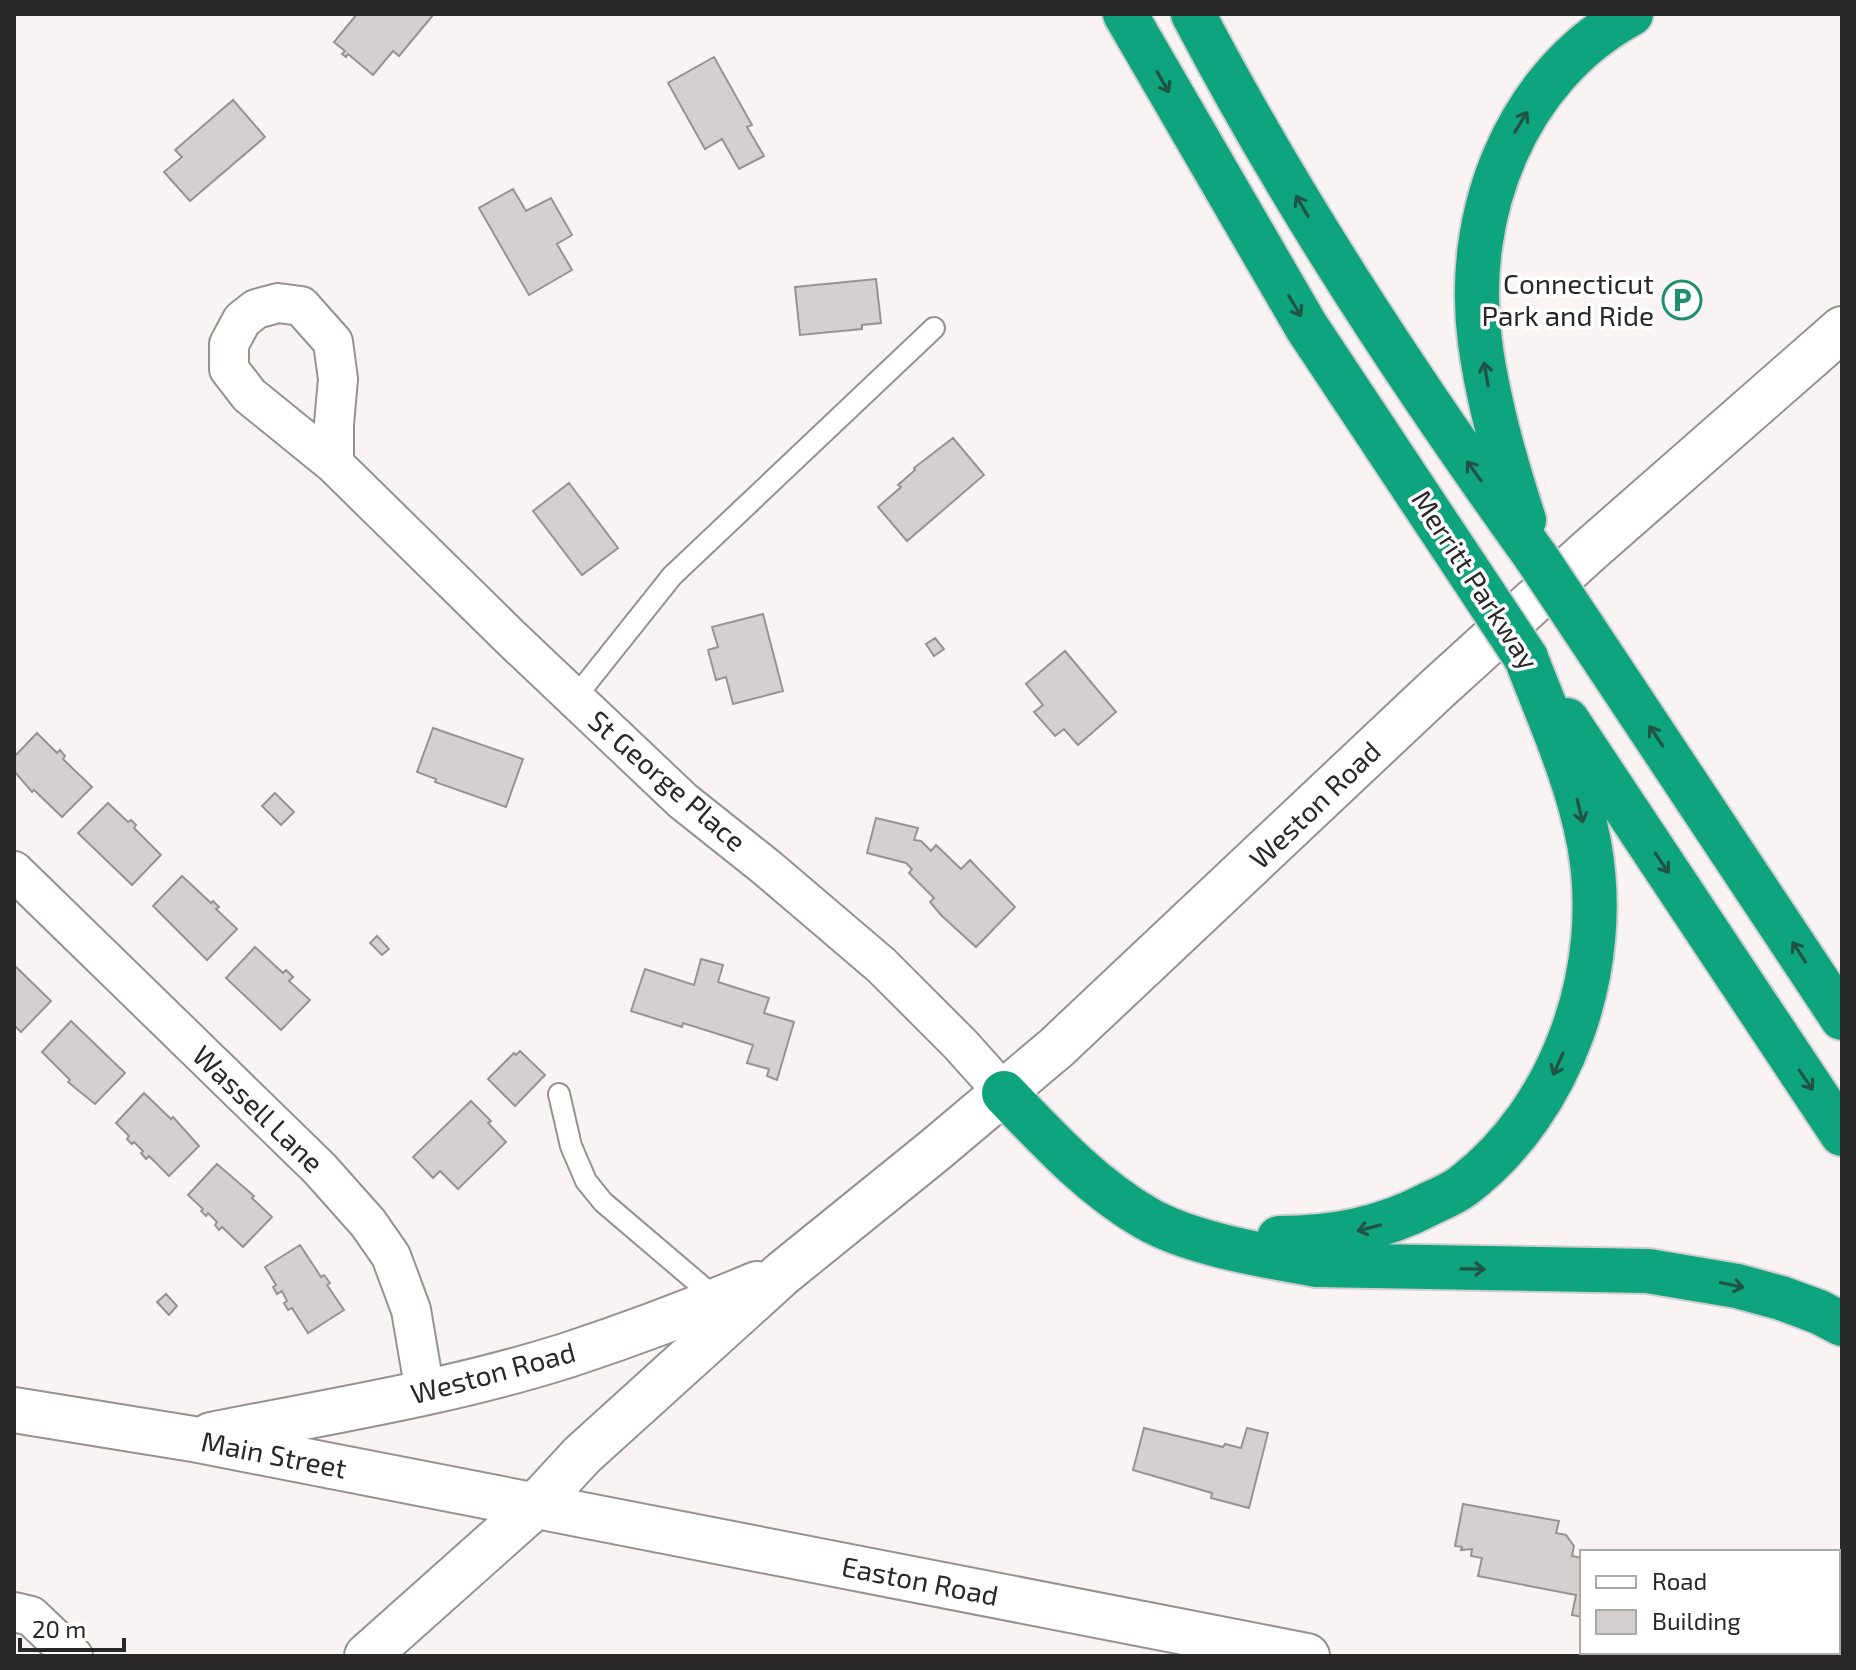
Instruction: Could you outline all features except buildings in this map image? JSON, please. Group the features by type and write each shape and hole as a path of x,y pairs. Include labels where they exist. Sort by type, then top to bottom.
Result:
{"highway":[{"name":"Merritt Parkway","path":"1125,14 1306,326 1842,1134"},
{"name":"Merritt Parkway","path":"1193,14 1308,216 1465,458 1536,557 1842,1018"},
{"path":"1536,557 1503,454 1480,340 1477,292 1481,233 1509,145 1540,91 1573,54 1604,29 1631,14"},
{"path":"1202,1239 1337,1236 1408,1216 1462,1187 1508,1145 1535,1110 1555,1073 1578,1016 1592,952 1593,884 1589,843 1576,792 1526,658"},
{"path":"1004,1093 1053,1144 1101,1187 1147,1219 1202,1239 1317,1265 1648,1271 1737,1286 1781,1298 1842,1324"}],"main road":[{"name":"Weston Road","path":"367,1656 534,1507 582,1455 783,1273 1004,1093 1193,921 1436,690 1842,329"},
{"name":"Weston Road","path":"193,1439 425,1392 568,1355 783,1273"},
{"name":"Main Street","path":"14,1410 193,1439 534,1507"},
{"name":"Easton Road","path":"534,1507 1307,1656"}],"street":[{"name":"St George Place","path":"334,464 683,801 881,965 1004,1093"},
{"name":"Wassell Lane","path":"14,871 320,1169 368,1223 391,1256 411,1310 425,1392"},
{"path":"14,1612 31,1616 73,1656"}],"lane":[{"path":"574,699 672,576 934,328"},
{"path":"559,1094 571,1146 586,1181 603,1202 718,1300"}],"place":[{"name":"Connecticut Park and Ride","path":"1682,300"}]}
